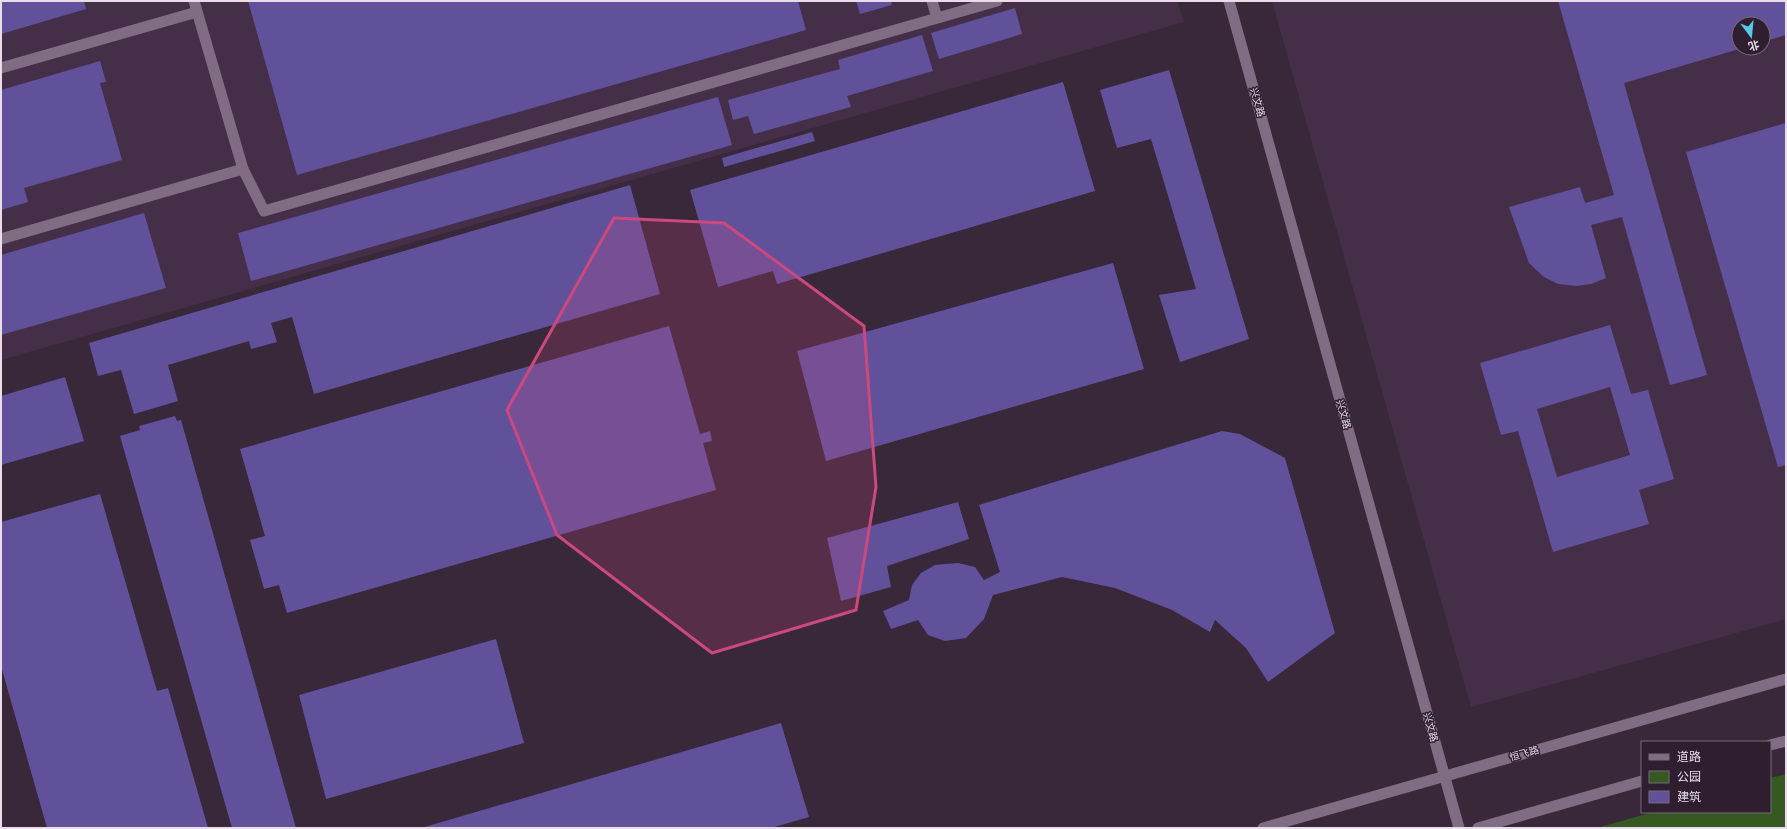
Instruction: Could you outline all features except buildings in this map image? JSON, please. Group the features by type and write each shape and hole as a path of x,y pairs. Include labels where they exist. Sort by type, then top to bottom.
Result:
{"street":[{"path":"194,1 243,169 264,211 997,1"},
{"path":"932,1 937,18"},
{"name":"兴文路","path":"1229,1 1459,828"},
{"path":"1,68 197,12"},
{"path":"1,239 243,169"},
{"name":"恒飞路","path":"1263,828 1786,679"},
{"path":"1771,745 1786,741"},
{"path":"1478,828 1641,782"}],"highlighted area":[{"path":"614,218 724,223 864,326 876,487 856,610 712,653 557,535 507,410"}],"shaded area":[{"path":"1,1 1177,1 1184,22 1,360"},
{"path":"1272,1 1786,1 1786,619 1471,707"}],"green space":[{"path":"1786,774 1786,828 1597,828 1650,813 1771,813 1771,778"}]}
